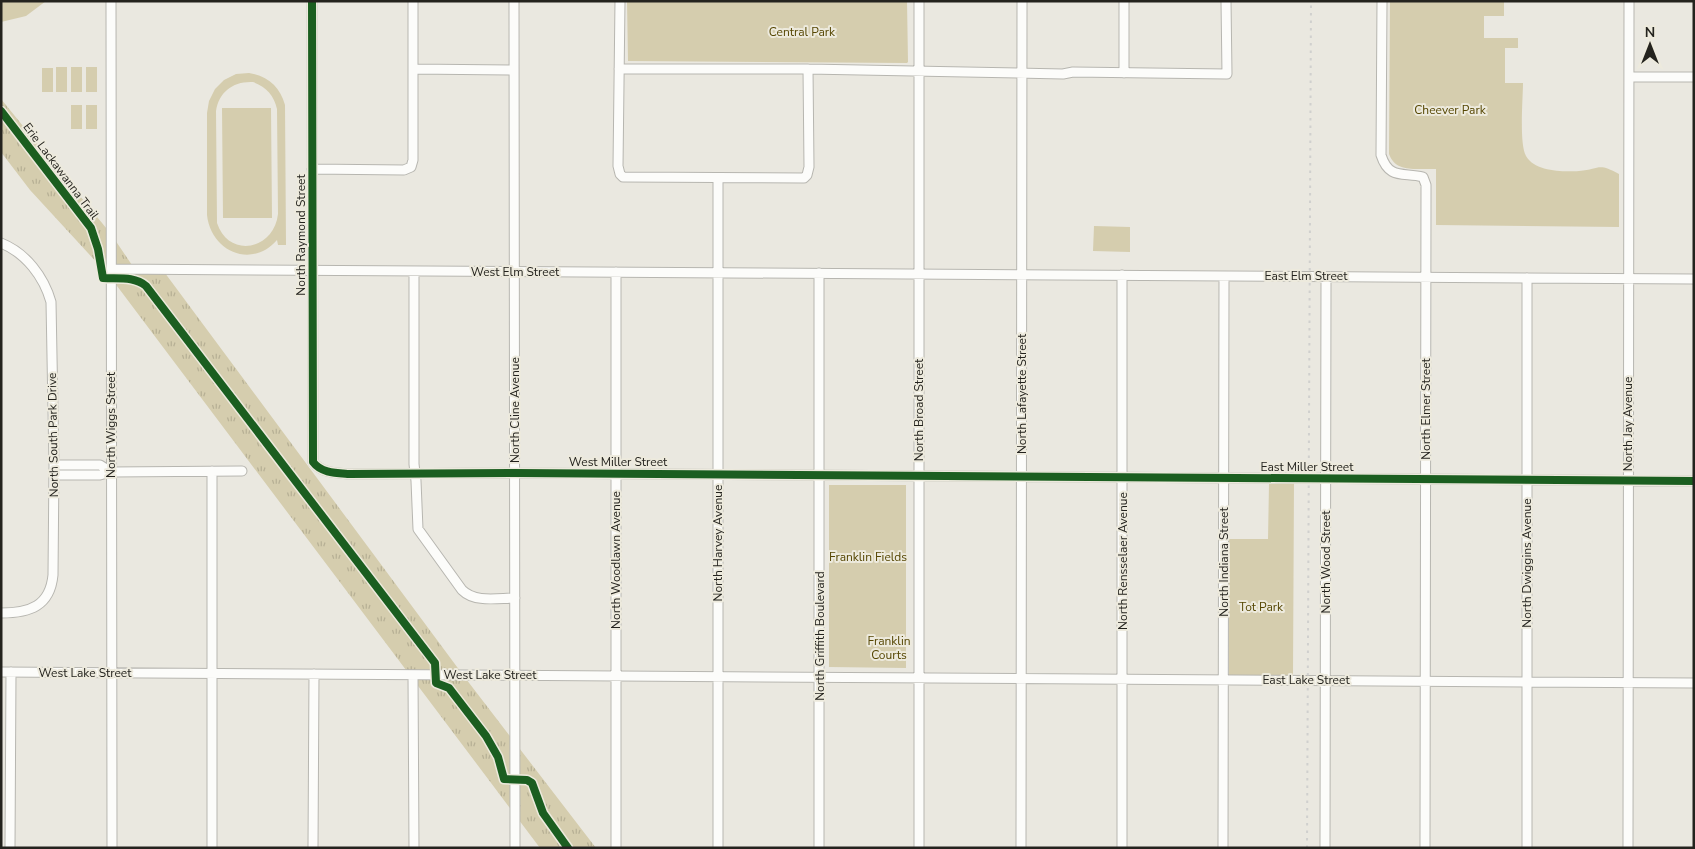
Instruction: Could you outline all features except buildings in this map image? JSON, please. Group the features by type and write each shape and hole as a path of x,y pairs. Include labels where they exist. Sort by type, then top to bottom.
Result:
{"street":[{"name":"North Wiggs Street","path":"111,1 112,848"},
{"name":"North Raymond Street","path":"312,1 313,462 317,467"},
{"path":"312,169 404,170 411,167 413,160 413,1"},
{"name":"North Cline Avenue","path":"514,1 515,848"},
{"path":"620,1 618,166 623,177 798,178 807,175 808,70"},
{"name":"North Broad Street","path":"919,1 920,848"},
{"name":"North Lafayette Street","path":"1021,848 1022,1"},
{"path":"1124,1 1124,73"},
{"path":"619,69 1022,74 1227,74 1226,1"},
{"name":"North Elmer Street","path":"1382,1 1381,156 1385,165 1393,173 1403,176 1420,176 1426,182 1425,848"},
{"name":"North Jay Avenue","path":"1628,848 1629,1"},
{"path":"412,69 514,70"},
{"path":"1629,77 1694,78"},
{"name":"North Harvey Avenue","path":"718,178 718,848"},
{"name":"North South Park Drive","path":"1,243 14,249 28,262 43,282 51,302 54,465 52,586 44,599 34,608 20,613 1,614"},
{"name":"West Elm Street","path":"111,268 919,274"},
{"path":"414,271 414,464 418,529 462,590 469,595 474,597 515,598"},
{"name":"North Woodlawn Avenue","path":"616,272 616,848"},
{"name":"North Griffith Boulevard","path":"819,273 819,848"},
{"name":"East Elm Street","path":"919,274 1694,279"},
{"name":"North Rensselaer Avenue","path":"1122,275 1122,848"},
{"name":"North Indiana Street","path":"1224,276 1224,848"},
{"name":"North Wood Street","path":"1325,848 1326,277"},
{"name":"North Dwiggins Avenue","path":"1526,848 1527,278"},
{"path":"54,465 100,465 112,472"},
{"name":"West Miller Street","path":"317,467 335,473 919,476"},
{"path":"54,475 100,475 112,472 242,471"},
{"path":"212,472 212,848"},
{"name":"East Miller Street","path":"919,476 1694,481"},
{"path":"6,672 10,848"},
{"name":"West Lake Street","path":"6,672 919,677"},
{"path":"313,848 314,674"},
{"path":"413,675 414,848"},
{"name":"East Lake Street","path":"919,677 1694,683"}],"green space":[{"path":"1,1 46,1 26,16 1,22"},
{"name":"Central Park","path":"627,1 907,1 908,62 628,61"},
{"name":"Cheever Park","path":"1390,1 1504,1 1504,16 1484,16 1484,38 1518,38 1518,48 1505,48 1505,83 1523,83 1522,132 1526,156 1536,165 1550,170 1579,171 1603,167 1619,174 1619,227 1436,225 1436,169 1409,169 1402,167 1392,160 1389,154"},
{"path":"56,67 67,67 67,92 56,92"},
{"path":"71,67 82,67 82,92 71,92"},
{"path":"86,67 97,67 97,92 86,92"},
{"path":"42,68 53,68 53,92 42,92"},
{"path":"236,74 256,74 272,83 280,93 285,105 286,245 278,245 277,240 267,249 256,254 245,255 224,247 216,239 210,228 207,215 207,113 209,101 215,89 224,80","holes":["253,82 272,96 277,109 278,214 275,226 268,236 250,246 231,242 223,234 217,223 216,111 220,98 228,89 239,83"]},
{"path":"1,99 111,234 136,271 162,269 463,675 596,848 540,848 111,278 30,190 1,152"},
{"path":"71,105 82,105 82,129 71,129"},
{"path":"86,105 97,105 97,129 86,129"},
{"path":"222,108 271,108 272,218 223,218"},
{"path":"1094,226 1130,227 1130,252 1093,251"},
{"name":"Tot Park","path":"1294,482 1293,676 1229,675 1229,539 1268,539 1269,484"},
{"name":"Franklin Fields","path":"829,485 906,485 906,668 829,667"}],"railway":[{"path":"1307,848 1311,1"}],"cycle path":[{"path":"312,1 313,462 324,470 349,474 515,473 1694,481"},
{"name":"Erie Lackawanna Trail","path":"1,111 91,228 98,249 103,278 131,279 146,286 435,663 436,683 449,688 486,736 498,757 504,779 527,780 532,783 543,813 568,848"}],"park label":[{"name":"Franklin Courts","path":"889,648"}]}
